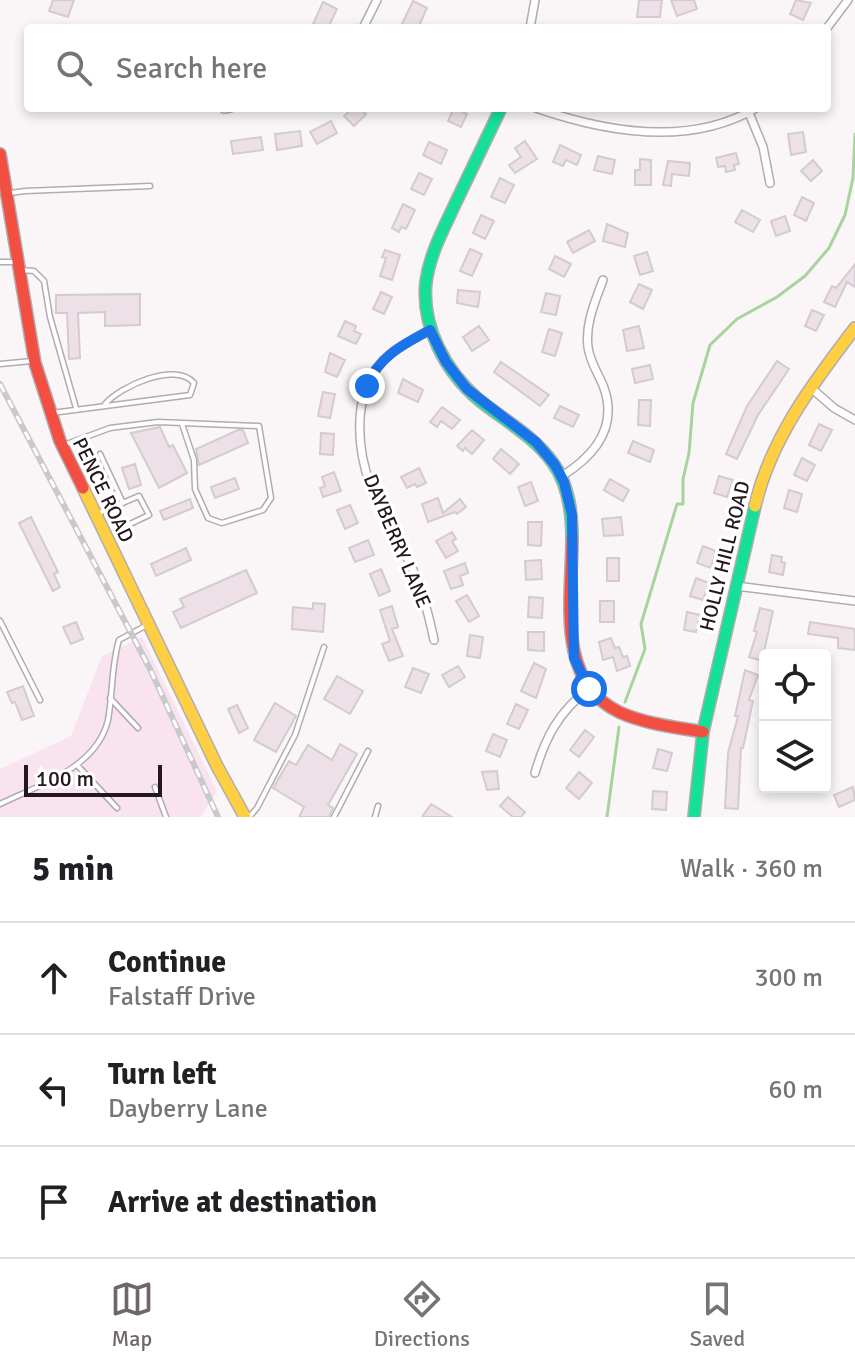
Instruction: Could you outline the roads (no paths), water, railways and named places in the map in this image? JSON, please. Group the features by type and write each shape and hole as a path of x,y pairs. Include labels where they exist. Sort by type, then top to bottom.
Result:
{"street":[{"path":"365,24 377,0"},
{"path":"531,24 535,0"},
{"path":"830,24 848,0"},
{"path":"499,112 433,250 426,292 430,330 446,362 467,389 536,442 562,476 572,515 574,658 589,689 610,709 624,717 703,732"},
{"path":"548,112 579,122 642,131 700,129 747,112"},
{"path":"753,112 770,183"},
{"name":"PENCE ROAD","path":"0,154 34,361 62,446 217,766 247,817"},
{"path":"562,476 595,451 608,422 608,400 591,357 588,338 589,319 603,280"},
{"name":"HOLLY HILL ROAD","path":"694,817 703,732 766,467 780,434 810,387 855,328"},
{"name":"DAYBERRY LANE","path":"430,330 392,353 373,373 363,400 360,428 371,488 415,574 434,640"},
{"path":"810,387 834,408 855,420"},
{"path":"736,586 855,601"},
{"path":"535,773 542,748 556,721 589,689"}],"lane":[{"path":"8,194 150,186"},
{"path":"0,262 34,271 44,281 50,317 77,408"},
{"path":"0,364 34,361"},
{"path":"50,413 190,395 194,383 185,376 175,375 140,381 114,394 105,404"},
{"path":"62,446 110,428 158,422 259,426 271,498 263,510 222,523 208,518 195,489 194,460 182,424"},
{"path":"100,454 123,503"},
{"path":"95,515 139,496 149,515 130,524"},
{"path":"0,621 40,700"},
{"path":"0,804 77,765 96,746 104,733 119,640 149,624"},
{"path":"247,817 257,808 295,735 324,647"},
{"path":"110,698 138,728"},
{"path":"334,817 368,751"},
{"path":"77,765 117,808"},
{"path":"155,787 166,817"},
{"path":"375,817 378,806"}],"waterway":[{"path":"625,702 645,649 641,624 677,504 683,504 683,479 689,453 693,403 710,345 737,319 777,297 805,276 829,248 845,215 853,178 855,134"},
{"path":"607,817 619,727"}],"railway":[{"path":"0,384 150,669 218,817"}]}
